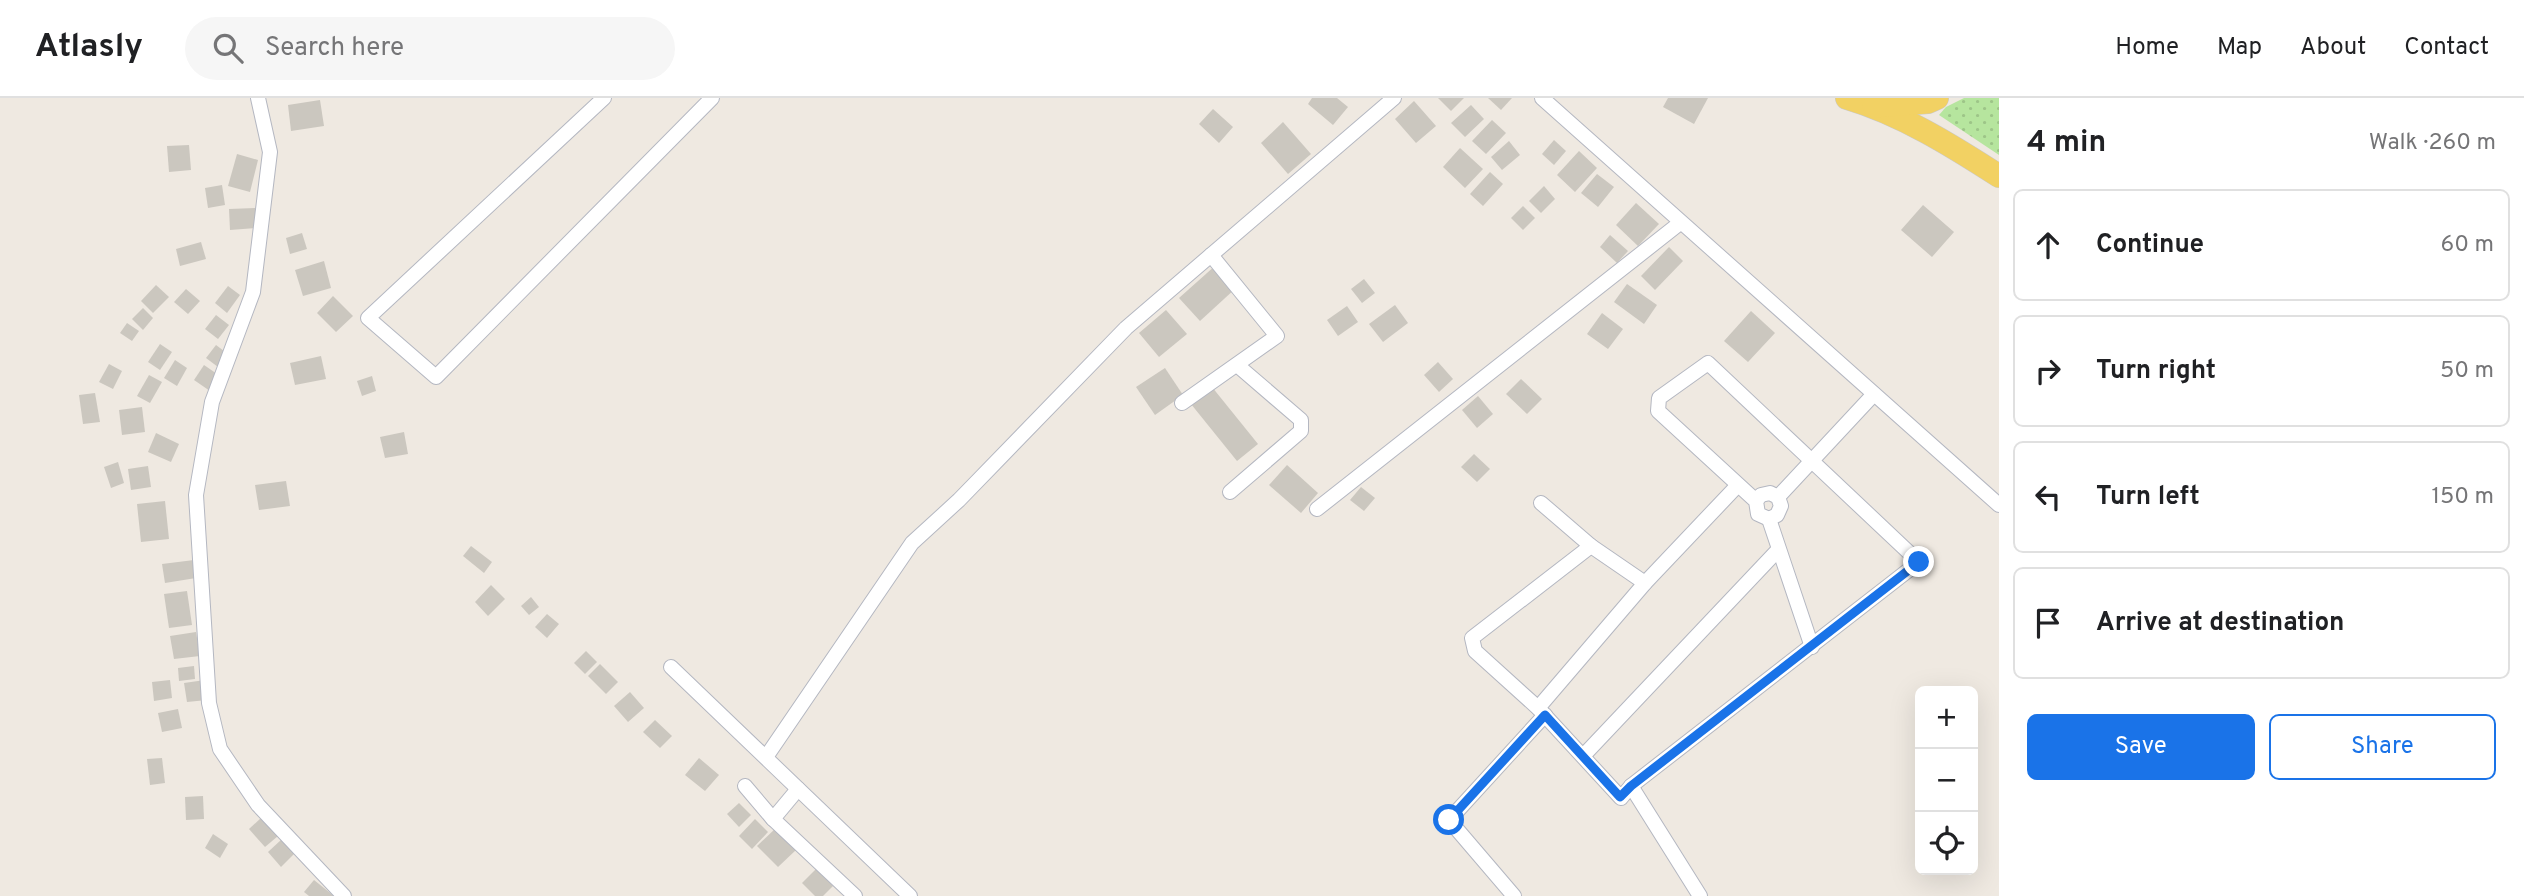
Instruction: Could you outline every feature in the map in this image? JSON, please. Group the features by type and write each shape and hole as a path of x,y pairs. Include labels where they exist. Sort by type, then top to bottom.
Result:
{"main road":[{"path":"1847,98 1874,106 1956,149 1999,176"},
{"path":"1874,106 1928,102 1937,98"}],"street":[{"path":"258,98 270,152 253,292 212,402 196,495 209,703 220,749 258,805 344,896"},
{"path":"604,98 368,318 436,377 712,98"},
{"path":"766,757 912,542 959,500 1126,328 1394,98"},
{"path":"1542,98 1999,505"},
{"path":"1317,509 1680,223"},
{"path":"1182,403 1277,336 1211,255"},
{"path":"1591,546 1472,638 1475,651 1541,711 1620,797 1919,562 1708,363 1659,398 1658,411 1756,502 1758,514 1769,519"},
{"path":"1230,492 1301,431 1301,421 1237,365"},
{"path":"1777,497 1874,394"},
{"path":"1514,896 1449,820 1645,583 1738,485"},
{"path":"1756,502 1761,495 1770,493 1777,497 1781,506 1777,515 1769,519"},
{"path":"1541,503 1591,546 1645,583"},
{"path":"1769,519 1777,551 1812,647"},
{"path":"1584,755 1777,551"},
{"path":"671,667 910,896"},
{"path":"745,786 773,819 855,896"},
{"path":"1631,786 1700,896"},
{"path":"773,819 798,789"}],"green space":[{"path":"1964,98 1999,98 1999,155 1939,115 1946,107"}],"building":[{"path":"1312,98 1337,98 1348,107 1333,125 1308,104"},
{"path":"1438,98 1464,98 1451,111"},
{"path":"1488,98 1512,98 1501,110"},
{"path":"1668,98 1708,98 1694,124 1663,107"},
{"path":"320,100 324,126 291,131 288,105"},
{"path":"1414,101 1436,126 1416,143 1395,119"},
{"path":"1471,105 1484,119 1465,137 1451,123"},
{"path":"1213,109 1233,127 1219,143 1199,124"},
{"path":"1492,120 1506,133 1486,154 1472,141"},
{"path":"1283,122 1311,154 1288,174 1261,143"},
{"path":"1554,140 1566,151 1554,165 1542,154"},
{"path":"1509,141 1520,155 1502,170 1491,157"},
{"path":"189,145 191,170 169,172 167,146"},
{"path":"1460,148 1483,169 1465,188 1443,167"},
{"path":"1579,151 1597,168 1575,192 1557,175"},
{"path":"237,154 258,160 250,192 228,186"},
{"path":"1490,172 1503,184 1483,206 1470,194"},
{"path":"1597,174 1614,187 1598,207 1581,193"},
{"path":"222,185 225,205 208,208 205,188"},
{"path":"1544,186 1555,199 1541,213 1529,201"},
{"path":"1636,203 1659,224 1638,246 1616,225"},
{"path":"1923,205 1954,232 1932,257 1901,230"},
{"path":"1523,206 1535,218 1523,230 1511,218"},
{"path":"255,208 256,228 230,230 229,209"},
{"path":"302,233 307,249 290,254 286,238"},
{"path":"1610,235 1628,251 1617,263 1600,247"},
{"path":"201,242 206,259 180,266 176,249"},
{"path":"1669,247 1683,261 1655,290 1641,276"},
{"path":"324,261 331,288 303,296 295,270"},
{"path":"1216,265 1236,288 1200,321 1179,298"},
{"path":"1364,279 1375,293 1362,303 1351,289"},
{"path":"1627,284 1657,305 1644,324 1614,302"},
{"path":"156,285 169,297 153,313 141,301"},
{"path":"228,286 240,295 227,313 215,303"},
{"path":"186,289 200,301 188,314 174,302"},
{"path":"333,296 353,316 336,332 317,313"},
{"path":"1395,305 1408,323 1383,342 1369,324"},
{"path":"1347,306 1358,322 1338,336 1327,320"},
{"path":"143,308 153,318 143,330 132,319"},
{"path":"1166,310 1187,334 1159,357 1139,333"},
{"path":"1751,311 1775,333 1748,362 1724,341"},
{"path":"1602,313 1623,329 1608,349 1587,334"},
{"path":"216,315 229,325 218,339 205,329"},
{"path":"127,323 139,331 132,341 120,333"},
{"path":"160,344 172,352 160,370 148,362"},
{"path":"216,345 228,354 218,367 206,358"},
{"path":"321,356 326,379 295,385 290,363"},
{"path":"175,360 187,368 177,386 164,378"},
{"path":"1438,362 1453,379 1439,392 1424,375"},
{"path":"109,364 122,371 113,389 99,382"},
{"path":"204,365 220,376 210,391 194,380"},
{"path":"1165,368 1183,395 1155,415 1136,387"},
{"path":"149,375 162,382 150,403 137,396"},
{"path":"372,376 376,391 362,396 357,381"},
{"path":"1521,379 1542,399 1527,414 1506,394"},
{"path":"1212,387 1258,444 1237,461 1191,404"},
{"path":"95,393 100,422 83,424 79,395"},
{"path":"1478,396 1493,414 1477,428 1462,410"},
{"path":"142,407 145,432 122,435 119,410"},
{"path":"404,432 408,454 385,458 380,437"},
{"path":"156,433 179,444 171,462 148,452"},
{"path":"1474,454 1490,469 1477,482 1461,467"},
{"path":"118,462 124,483 111,488 104,467"},
{"path":"1287,465 1318,493 1301,513 1269,485"},
{"path":"148,466 151,487 131,490 128,469"},
{"path":"286,481 290,506 259,510 255,485"},
{"path":"1361,487 1375,498 1364,511 1350,500"},
{"path":"165,501 169,539 141,542 137,504"},
{"path":"471,546 492,562 484,573 463,556"},
{"path":"194,560 196,578 165,583 162,564"},
{"path":"491,585 505,599 488,616 475,602"},
{"path":"187,591 192,625 169,628 164,594"},
{"path":"531,597 539,607 529,615 521,606"},
{"path":"547,614 559,624 547,638 535,627"},
{"path":"196,632 200,656 174,659 170,636"},
{"path":"586,651 597,662 585,674 574,663"},
{"path":"600,664 618,682 606,694 588,676"},
{"path":"194,666 195,679 179,681 178,668"},
{"path":"170,680 172,698 154,701 152,682"},
{"path":"205,680 207,700 187,702 184,683"},
{"path":"630,692 644,708 628,722 614,706"},
{"path":"178,709 182,728 162,732 158,713"},
{"path":"655,720 672,736 660,748 643,732"},
{"path":"162,758 165,783 150,785 147,759"},
{"path":"699,758 719,775 705,791 685,775"},
{"path":"203,796 204,819 186,820 185,797"},
{"path":"739,803 751,815 739,827 727,814"},
{"path":"262,817 278,836 265,847 249,829"},
{"path":"755,819 768,832 752,849 739,836"},
{"path":"776,828 796,850 778,867 757,846"},
{"path":"213,834 228,844 220,858 205,848"},
{"path":"282,839 295,853 281,867 268,852"},
{"path":"816,869 833,886 823,896 815,896 802,883"},
{"path":"314,880 334,896 309,896 304,892"}],"route":[{"path":"1449,820 1545,715 1620,797 1919,562"}]}
